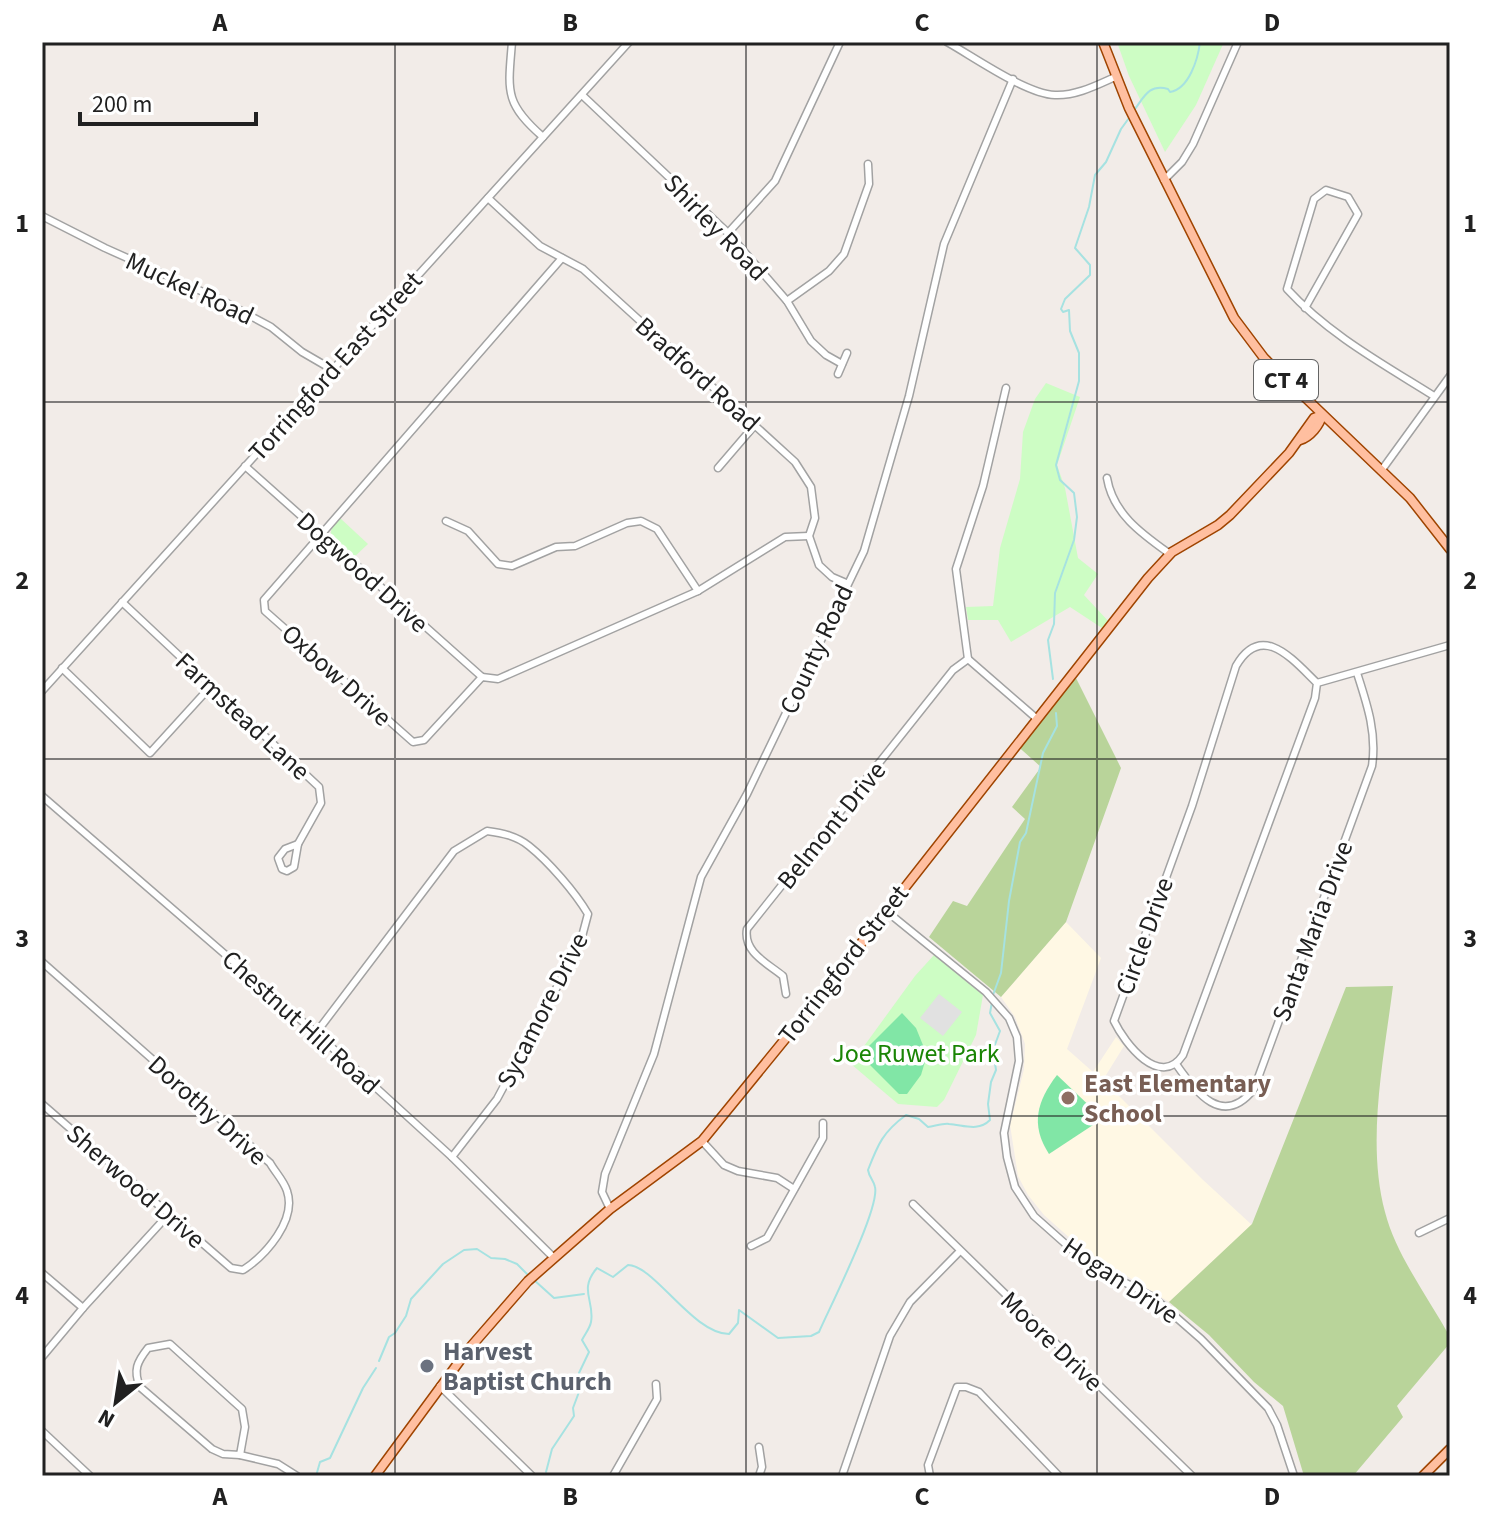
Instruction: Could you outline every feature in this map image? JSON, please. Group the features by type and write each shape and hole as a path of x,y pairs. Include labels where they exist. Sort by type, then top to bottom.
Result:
{"main road":[{"name":"CT 4","path":"1103,42 1135,121 1234,318 1264,358 1410,498 1450,549"},
{"name":"Torringford Street","path":"375,1476 440,1386 531,1278 610,1209 702,1141 808,1011 1145,581 1170,554 1222,522 1300,440 1314,418 1322,415"},
{"path":"1423,1476 1450,1449"}],"street":[{"path":"512,42 509,91 520,117 543,137"},
{"name":"Torringford East Street","path":"42,691 629,42"},
{"path":"728,233 775,181 840,42"},
{"path":"947,42 1032,90 1055,95 1085,90 1115,77"},
{"path":"1164,180 1182,162 1193,144 1238,42"},
{"name":"County Road","path":"610,1209 602,1192 605,1174 654,1054 701,877 747,794 864,551 909,396 944,244 1013,79"},
{"name":"Shirley Road","path":"582,95 728,233 787,301 811,341 842,364"},
{"path":"787,301 829,271 844,254 869,184 868,164"},
{"path":"1305,308 1358,214 1348,197 1326,190 1314,199 1287,289 1305,308 1365,352 1434,396"},
{"name":"Bradford Road","path":"488,198 540,246 583,269 795,462 811,487 815,518 809,536"},
{"name":"Muckel Road","path":"42,216 221,300 271,327 302,352 333,370"},
{"name":"Oxbow Drive","path":"482,677 424,740 413,742 265,611 264,600 562,258"},
{"path":"838,374 847,353"},
{"path":"1381,471 1450,376"},
{"path":"1006,388 983,486 956,569 968,659 1036,718"},
{"path":"718,468 754,426"},
{"name":"Dogwood Drive","path":"245,466 482,677"},
{"path":"1107,478 1109,490 1130,525 1170,554"},
{"path":"446,521 468,531 498,564 512,566 556,547 575,546 627,523 641,521 657,529 698,591"},
{"path":"482,677 498,679 698,591 785,537 809,536 819,565 832,577 846,583"},
{"name":"Farmstead Lane","path":"122,602 319,787 321,803 298,844"},
{"name":"Circle Drive","path":"1176,1064 1166,1068 1154,1066 1123,1038 1114,1021 1192,806 1236,666 1242,655 1251,648 1267,645 1278,648 1317,683"},
{"path":"1176,1064 1183,1055 1315,698 1317,683 1450,645"},
{"name":"Belmont Drive","path":"786,994 783,976 749,949 745,939 747,929 953,670 968,659"},
{"path":"62,668 150,753 211,686"},
{"name":"Santa Maria Drive","path":"1176,1064 1206,1100 1218,1106 1234,1106 1246,1100 1254,1089 1372,766 1371,718 1357,673"},
{"name":"Chestnut Hill Road","path":"42,796 316,1033 452,1157 553,1257"},
{"name":"Sycamore Drive","path":"316,1033 454,851 487,831 507,834 528,845 580,900 588,914 585,930 497,1099 452,1157"},
{"name":"Hogan Drive","path":"885,910 986,992 1009,1018 1017,1037 1019,1061 1004,1133 1007,1157 1015,1187 1034,1216 1087,1263 1153,1297 1211,1349 1268,1408 1294,1476"},
{"name":"Dorothy Drive","path":"42,962 270,1163 287,1191 288,1212 283,1228 252,1264 243,1270 231,1268"},
{"name":"Sherwood Drive","path":"42,1104 231,1268"},
{"path":"751,1246 767,1238 823,1138 823,1123"},
{"path":"702,1141 724,1165 738,1171 777,1178 794,1189"},
{"name":"Moore Drive","path":"913,1204 1192,1476"},
{"path":"42,1357 168,1215"},
{"path":"1419,1233 1450,1218"},
{"path":"842,1476 890,1336 910,1302 960,1251"},
{"path":"42,1273 83,1308"},
{"path":"240,1455 245,1427 242,1409 175,1347 170,1344 148,1348 137,1361 135,1375 140,1387 212,1449 223,1454 278,1464 297,1476"},
{"path":"613,1476 657,1399 656,1384"},
{"path":"440,1386 532,1476"},
{"path":"930,1476 928,1465 957,1387 979,1392 1059,1476"},
{"path":"42,1431 90,1476"},
{"path":"759,1447 762,1467 759,1476"}],"shaded area":[{"name":"East Elementary School","path":"1066,922 1101,958 1067,1049 1093,1072 1116,1037 1124,1046 1103,1080 1252,1225 1169,1302 1081,1248 1044,1215 1018,1176 1010,1125 1024,1069 1025,1044 1015,1017 1001,997"},
{"path":"939,994 962,1012 943,1036 920,1018"}],"green space":[{"path":"1117,42 1224,42 1196,105 1165,152 1129,76"},
{"path":"1046,383 1080,397 1057,465 1065,488 1078,558 1098,574 1084,595 1110,623 1105,630 1070,607 1011,642 998,620 968,620 966,607 993,606 1000,548 1020,479 1023,432 1035,399"},
{"path":"340,518 368,544 353,558 330,536 332,527"},
{"path":"1072,670 1121,768 1066,922 1001,997 929,937 953,901 967,906 1025,819 1012,807 1041,767 1014,743"},
{"name":"Joe Ruwet Park","path":"934,955 983,995 976,1035 944,1100 937,1107 898,1104 851,1064"},
{"path":"1393,986 1378,1099 1380,1185 1385,1212 1397,1244 1450,1337 1450,1343 1397,1406 1403,1417 1353,1476 1304,1476 1283,1406 1254,1382 1209,1335 1169,1302 1252,1224 1346,987"},
{"path":"902,1013 916,1028 927,1055 921,1075 907,1094 899,1094 863,1058 863,1052"},
{"path":"1057,1075 1098,1114 1093,1125 1049,1154 1039,1133 1038,1113"}],"waterway":[{"path":"1135,109 1152,89 1162,88 1170,92 1182,85 1195,64 1200,42"},
{"path":"1053,679 1048,640 1054,624 1055,593 1074,540 1077,517 1074,493 1060,480 1056,465 1079,381 1079,353 1070,331 1069,310 1063,312 1061,309 1065,299 1090,275 1090,265 1075,248 1089,207 1095,175 1106,162 1129,118"},
{"path":"993,995 1001,973 1009,901 1020,842 1026,833 1043,753 1057,726 1056,713"},
{"path":"546,1472 552,1449 574,1416 573,1408 582,1384 579,1373 589,1352 582,1340 589,1329 592,1315 588,1289 597,1268 613,1277 628,1265 638,1268 715,1331 729,1334 738,1323 739,1310 778,1338 811,1336 819,1332 870,1215 875,1187 868,1170 887,1133 906,1115 919,1119 928,1127 947,1124 976,1127 990,1120 988,1104 996,1070 993,1050 1000,1031 990,1013 992,1002"},
{"path":"379,1361 389,1337 406,1316 411,1299 443,1264 464,1250 477,1249 491,1258 505,1259 517,1264 529,1276"},
{"path":"534,1280 554,1298 584,1294"},
{"path":"316,1476 320,1462 330,1458 363,1388 376,1368"}],"place":[{"name":"East Elementary School","path":"1068,1098"},
{"name":"Harvest Baptist Church","path":"427,1366"}]}
